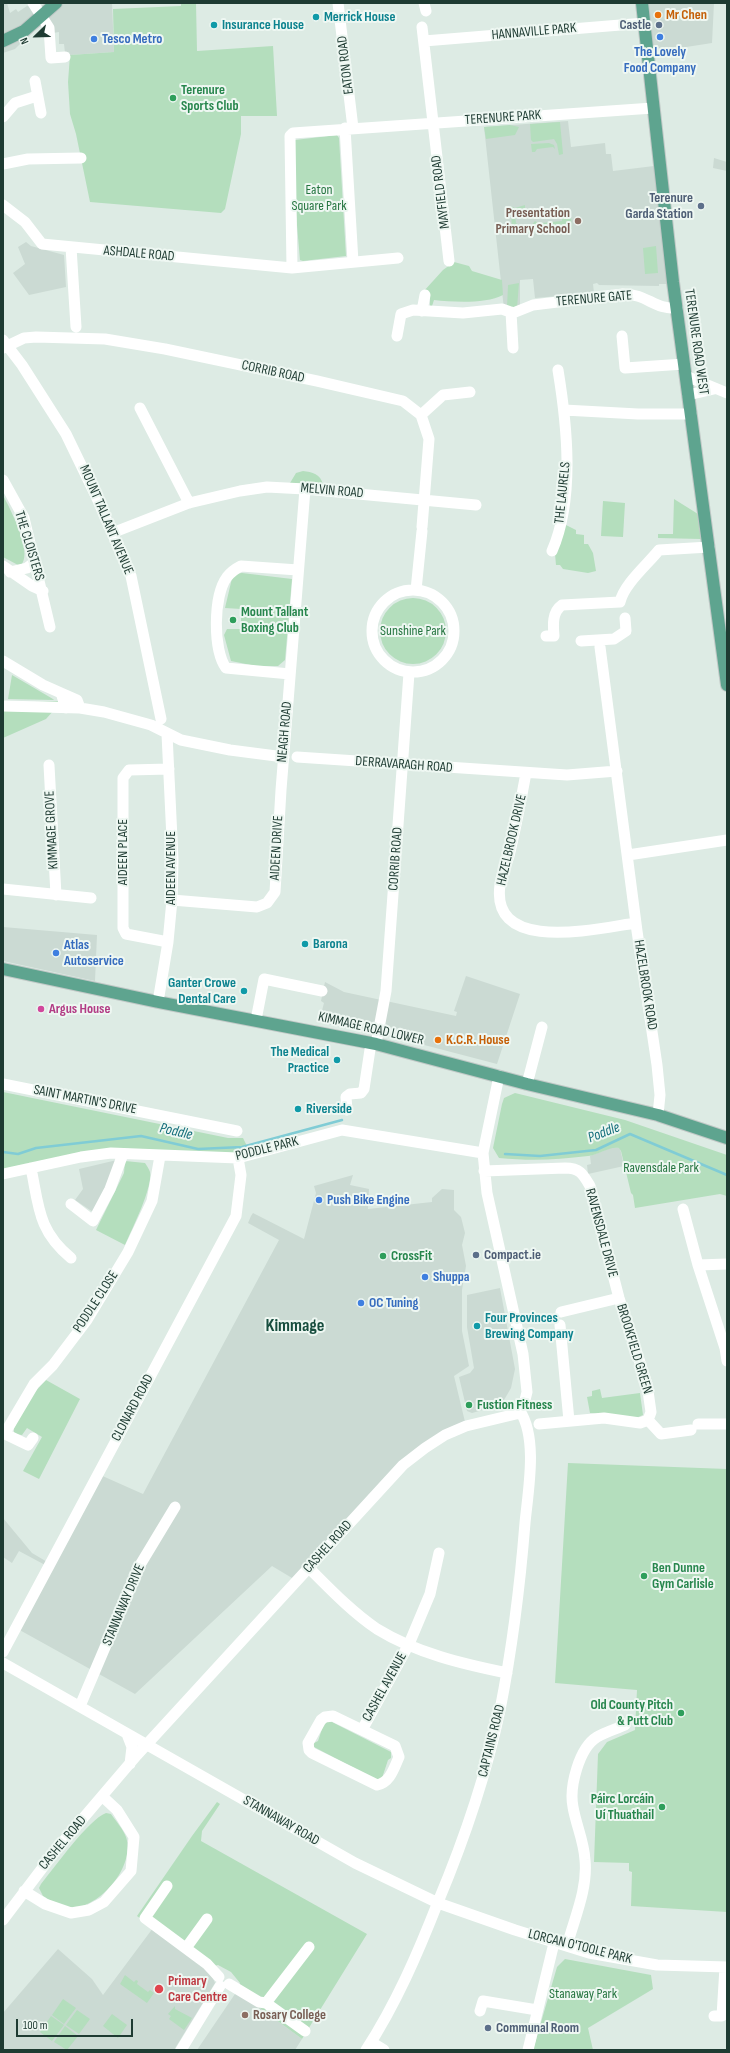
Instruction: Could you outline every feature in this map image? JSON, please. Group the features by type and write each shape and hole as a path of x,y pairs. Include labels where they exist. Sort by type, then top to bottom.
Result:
{"main road":[{"path":"3,41 24,31 56,3"},
{"name":"TERENURE ROAD WEST","path":"642,3 660,170 664,191 688,395 709,547 723,621 727,685"},
{"name":"KIMMAGE ROAD LOWER","path":"3,969 158,1002 374,1043 527,1084 658,1114 727,1138"}],"street":[{"path":"33,3 49,28 51,58 65,57"},
{"name":"EATON ROAD","path":"338,3 349,128 353,262"},
{"name":"HANNAVILLE PARK","path":"424,42 645,23"},
{"name":"MAYFIELD ROAD","path":"422,26 449,261"},
{"path":"35,81 37,96 42,113"},
{"path":"3,117 8,109 15,103 37,96"},
{"name":"TERENURE PARK","path":"292,268 290,136 293,132 653,108"},
{"path":"3,164 28,160 82,158"},
{"name":"ASHDALE ROAD","path":"3,205 25,222 42,244 292,268 398,258"},
{"path":"71,247 76,327"},
{"name":"TERENURE GATE","path":"397,336 401,314 407,311 463,313 502,309 510,312 518,312 533,305 623,294 634,294 644,297 659,307 667,309 677,308"},
{"path":"422,311 425,295"},
{"path":"510,312 513,348"},
{"name":"CORRIB ROAD","path":"5,344 24,338 58,336 105,339 150,346 317,381 396,400 402,402 421,415"},
{"path":"622,336 625,368 684,364"},
{"name":"MOUNT TALLANT AVENUE","path":"5,344 66,434 131,576 162,719"},
{"name":"THE LAURELS","path":"552,551 558,536 567,479 568,460 564,410 558,370"},
{"path":"686,376 727,393"},
{"path":"688,395 715,389"},
{"path":"416,590 429,439 421,415 443,395 470,392"},
{"path":"140,408 189,503"},
{"path":"564,410 638,414 691,414"},
{"name":"THE CLOISTERS","path":"3,480 24,518 43,592 50,627"},
{"name":"MELVIN ROAD","path":"112,533 189,503 240,491 267,488 306,489 476,505"},
{"name":"NEAGH ROAD","path":"281,790 298,570 306,489"},
{"path":"648,549 659,550 709,547"},
{"path":"546,636 554,636 555,614 557,609 562,605 620,602 626,586 644,569 659,550"},
{"path":"7,569 27,568 35,562"},
{"path":"290,674 226,668 221,658 217,640 217,614 226,578 235,568 242,566 298,570"},
{"name":"THE CLOISTERS","path":"7,569 43,592"},
{"path":"416,590 431,594 443,602 453,620 454,640 445,658 438,665 419,673 409,673 395,669 383,661 375,649 371,635 373,620 379,607 389,597 402,591 416,590"},
{"path":"581,641 614,639 626,631 625,618"},
{"name":"HAZELBROOK ROAD","path":"600,647 636,923 657,1065 660,1096 658,1114"},
{"path":"3,661 43,685 77,700 80,708"},
{"name":"CORRIB ROAD","path":"347,1110 346,1097 350,1094 359,1094 364,1090 386,991 409,673"},
{"path":"61,692 66,708"},
{"path":"3,706 80,708 104,712 151,725 181,740 197,744 284,757"},
{"name":"AIDEEN AVENUE","path":"158,1002 168,942 172,900 173,860 167,734"},
{"name":"DERRAVARAGH ROAD","path":"296,757 512,772"},
{"name":"KIMMAGE GROVE","path":"49,765 56,895"},
{"name":"AIDEEN PLACE","path":"168,942 126,934 123,928 123,778 129,770 169,769"},
{"name":"HAZELBROOK DRIVE","path":"512,772 567,775 617,771"},
{"name":"HAZELBROOK DRIVE","path":"526,772 508,857 500,884 501,905 504,913 512,922 525,928 543,932 568,933 636,923"},
{"name":"AIDEEN DRIVE","path":"172,900 257,907 267,903 275,892 281,790"},
{"path":"628,855 727,840"},
{"path":"3,889 91,898"},
{"path":"256,1020 264,979 322,991"},
{"path":"527,1084 542,1027"},
{"path":"499,1076 483,1153 484,1171 487,1193 523,1354 527,1392 524,1404 520,1411"},
{"name":"SAINT MARTIN'S DRIVE","path":"3,1084 237,1131"},
{"name":"PODDLE PARK","path":"3,1174 81,1157 123,1154 238,1158 342,1130 483,1153"},
{"path":"71,1204 93,1222 110,1189 123,1154"},
{"name":"PODDLE CLOSE","path":"4,1433 34,1384 53,1365 86,1320 128,1252 152,1201 160,1156"},
{"name":"CLONARD ROAD","path":"3,1652 236,1216 241,1175 238,1158"},
{"path":"31,1168 42,1220 47,1234 64,1247 70,1258"},
{"name":"RAVENSDALE DRIVE","path":"484,1171 574,1168 582,1172 590,1186 619,1298"},
{"path":"683,1209 698,1265 726,1348 727,1361"},
{"path":"698,1265 727,1264"},
{"name":"BROOKFIELD GREEN","path":"561,1312 619,1298 647,1384 651,1412 648,1420"},
{"path":"560,1325 569,1421"},
{"name":"CASHEL ROAD","path":"3,1920 56,1850 130,1764 403,1465 445,1435 466,1426 508,1416 520,1411"},
{"name":"CAPTAINS ROAD","path":"368,2046 419,1952 450,1876 477,1798 500,1712 507,1673 523,1550 530,1463 528,1431 520,1411"},
{"path":"539,1424 604,1418 640,1423 648,1420 661,1434 694,1427 727,1424"},
{"path":"4,1433 28,1445 33,1438"},
{"name":"STANNAWAY DRIVE","path":"80,1706 140,1565 175,1507"},
{"name":"CASHEL AVENUE","path":"362,1730 409,1644 430,1594 439,1552"},
{"name":"CASHEL AVENUE","path":"309,1568 350,1608 378,1629 409,1644 446,1659 507,1673"},
{"name":"STANNAWAY ROAD","path":"3,1663 127,1734 148,1744 355,1863 438,1903"},
{"name":"CASHEL AVENUE","path":"333,1716 362,1730 395,1746 399,1751 399,1757 387,1781 383,1784 377,1785 312,1753 309,1750 308,1744 321,1720 325,1717 333,1716"},
{"path":"163,1754 162,1736 165,1725"},
{"path":"567,1946 585,1876 585,1860 582,1840 572,1806 576,1769 586,1747 596,1737 625,1725"},
{"path":"127,1734 132,1747 130,1764"},
{"path":"24,1891 45,1904 71,1913 89,1910 104,1902 131,1871 134,1837 117,1810 103,1797"},
{"path":"167,1886 145,1918 207,1964 223,1983 258,2002 266,2003 305,2031"},
{"name":"LORCAN O'TOOLE PARK","path":"438,1903 554,1943 589,1953 657,1964 726,1967"},
{"path":"186,1948 207,1919"},
{"path":"528,2050 554,1943"},
{"path":"266,2003 308,1947"},
{"path":"714,2016 722,2016 725,1994 726,1967"},
{"path":"181,2050 223,1983"},
{"path":"480,2011 483,2001 537,2010"},
{"path":"368,2046 384,2050"}],"shaded area":[{"path":"3,3 7,3 10,13 16,9 18,12 27,6 40,8 46,3 112,3 114,52 70,55 69,52 65,53 64,44 59,44 59,32 53,33 41,23 15,49 3,53"},
{"path":"647,3 714,3 712,43 654,52"},
{"name":"Presentation Primary School","path":"568,121 571,147 605,143 606,154 611,154 613,171 654,166 667,284 659,284 659,286 599,285 597,283 593,284 594,293 535,298 533,279 520,280 520,309 504,309 484,127"},
{"path":"714,158 727,162 727,171 713,168"},
{"path":"26,242 31,246 64,255 66,287 29,295 13,273 25,264 18,247"},
{"path":"3,927 97,935 95,981 3,961"},
{"path":"466,976 520,994 497,1064 409,1041 319,1022 324,1003 321,1001 325,982 344,992 456,1016 457,1012 454,1011"},
{"path":"613,1147 620,1148 624,1166 588,1174 587,1165 591,1164 590,1156"},
{"path":"117,1160 101,1200 93,1212 75,1200 83,1189 79,1169"},
{"path":"353,1175 350,1185 369,1189 368,1209 432,1202 432,1198 442,1189 454,1190 454,1210 461,1217 465,1233 462,1245 466,1266 462,1290 462,1331 469,1366 454,1376 466,1426 425,1448 297,1581 272,1566 135,1694 16,1628 47,1566 19,1551 12,1563 3,1557 3,1518 32,1553 49,1563 98,1474 143,1494 279,1240 248,1223 251,1216 253,1213 304,1239 316,1193 314,1186"},
{"path":"500,1288 515,1369 511,1388 504,1400 493,1407 472,1413 467,1411 459,1377 470,1373 474,1368 467,1327 467,1295"},
{"path":"153,1928 208,1968 215,1983 174,2050 3,2050 3,2013 58,1949 92,1979 103,1995"},
{"name":"Rosary College","path":"237,1991 302,2039 295,2050 197,2050"}],"green space":[{"name":"Terenure Sports Club","path":"181,3 196,3 197,51 273,46 277,116 241,116 241,134 225,209 221,213 90,202 76,134 70,114 68,82 70,55 114,52 113,9 181,6"},
{"path":"560,122 563,154 559,155 557,144 554,139 533,142 531,140 530,124"},
{"path":"510,125 519,127 515,135 486,139 484,127"},
{"name":"Eaton Square Park","path":"337,135 339,138 346,256 303,261 300,260 295,202 295,140"},
{"path":"549,143 554,145 555,149 553,147 537,149 535,152 532,152 531,144"},
{"path":"525,205 525,208 520,209 515,215 516,223 522,228 530,227 535,221 538,223 539,232 514,235 514,232 517,230 512,226 510,206 515,208"},
{"path":"571,217 572,229 542,232 541,223 562,221 562,218"},
{"path":"656,246 658,273 645,274 643,248"},
{"path":"454,262 469,266 472,271 502,280 503,295 488,300 479,301 460,302 434,300 432,306 430,306 430,294 423,292 443,270"},
{"path":"519,283 517,308 507,307 508,285"},
{"path":"303,471 313,473 318,476 323,485 290,483 296,473"},
{"path":"3,495 15,519 24,549 22,564 18,565 3,557"},
{"path":"674,499 698,514 701,539 658,538 658,534 673,534"},
{"path":"603,501 625,503 623,537 601,536"},
{"path":"566,525 576,530 576,534 584,535 584,544 588,544 593,553 596,571 588,573 563,569 560,565 556,565 555,554 563,527"},
{"path":"242,573 292,579 285,660 278,666 256,666 231,661 224,635 227,629 241,629 241,609 225,608 233,574"},
{"name":"Sunshine Park","path":"413,598 425,601 436,608 443,619 446,631 443,643 436,654 425,661 413,664 401,661 390,654 383,643 380,631 383,619 390,608 401,601"},
{"path":"12,675 53,699 54,700 8,699"},
{"path":"3,700 8,703 62,701 46,719 3,738"},
{"path":"3,1092 228,1138 243,1138 248,1148 219,1158 120,1148 3,1170"},
{"name":"Ravensdale Park","path":"515,1093 625,1120 727,1155 727,1196 720,1194 635,1208 633,1195 631,1193 619,1148 611,1148 592,1155 543,1160 499,1158 493,1148 502,1104 504,1098"},
{"path":"125,1161 145,1163 150,1172 150,1179 141,1208 125,1245 96,1230 124,1173"},
{"path":"46,1380 80,1399 39,1479 23,1471 42,1437 27,1428 22,1435 14,1434 14,1428 31,1396"},
{"path":"600,1389 602,1398 640,1393 643,1415 636,1418 590,1413 587,1397 592,1396 592,1391"},
{"path":"568,1463 727,1469 727,1912 631,1906 632,1872 629,1871 629,1863 594,1862 598,1754 607,1742 635,1730 637,1690 555,1683"},
{"path":"328,1720 391,1752 391,1758 388,1760 382,1778 377,1780 314,1747 314,1743 318,1741 324,1723"},
{"path":"217,1802 220,1804 202,1831 201,1841 367,1934 302,2039 237,1991 240,1983 231,1972 218,1965 208,1968 137,1916"},
{"path":"106,1813 111,1814 123,1831 126,1837 128,1849 120,1873 112,1885 102,1895 79,1907 67,1908 58,1905 43,1896 39,1888 41,1884 81,1834 99,1817"},
{"name":"Stanaway Park","path":"565,1959 651,1975 653,1989 588,2028 593,2050 533,2050 557,1967"},
{"path":"125,1975 134,1982 136,1980 138,1981 137,1984 148,1992 150,1990 154,1993 147,2003 120,1984"},
{"path":"63,1999 76,2008 64,2024 52,2015"},
{"path":"175,2006 175,2009 192,2018 184,2030 169,2019 171,2016 168,2014"},
{"path":"77,2010 90,2019 79,2034 66,2025"},
{"path":"112,2014 127,2025 118,2038 103,2026"},
{"path":"51,2016 64,2025 52,2041 40,2032"},
{"path":"65,2026 78,2036 67,2050 54,2042"}],"waterway":[{"name":"Poddle","path":"3,1152 18,1154 36,1148 141,1136 198,1149 242,1147 342,1120"},
{"name":"Poddle","path":"505,1154 540,1156 596,1150 630,1134 727,1175"}],"place":[{"name":"Mr Chen","path":"658,15"},
{"name":"Merrick House","path":"316,17"},
{"name":"Insurance House","path":"214,25"},
{"name":"Castle","path":"659,25"},
{"name":"The Lovely Food Company","path":"660,37"},
{"name":"Tesco Metro","path":"94,39"},
{"name":"Terenure Sports Club","path":"173,98"},
{"name":"Terenure Garda Station","path":"701,206"},
{"name":"Presentation Primary School","path":"578,221"},
{"name":"Mount Tallant Boxing Club","path":"233,620"},
{"name":"Barona","path":"305,944"},
{"name":"Atlas Autoservice","path":"56,953"},
{"name":"Ganter Crowe Dental Care","path":"244,991"},
{"name":"Argus House","path":"41,1009"},
{"name":"K.C.R. House","path":"438,1040"},
{"name":"The Medical Practice","path":"337,1060"},
{"name":"Riverside","path":"298,1109"},
{"name":"Push Bike Engine","path":"319,1200"},
{"name":"Compact.ie","path":"476,1255"},
{"name":"CrossFit","path":"383,1256"},
{"name":"Shuppa","path":"425,1277"},
{"name":"OC Tuning","path":"361,1303"},
{"name":"Four Provinces Brewing Company","path":"477,1326"},
{"name":"Fustion Fitness","path":"469,1405"},
{"name":"Ben Dunne Gym Carlisle","path":"644,1576"},
{"name":"Old County Pitch & Putt Club","path":"681,1713"},
{"name":"Páirc Lorcáin Uí Thuathail","path":"662,1807"},
{"name":"Primary Care Centre","path":"159,1989"},
{"name":"Rosary College","path":"245,2015"},
{"name":"Communal Room","path":"488,2028"}],"district":[{"name":"Kimmage","path":"295,1326"}]}
